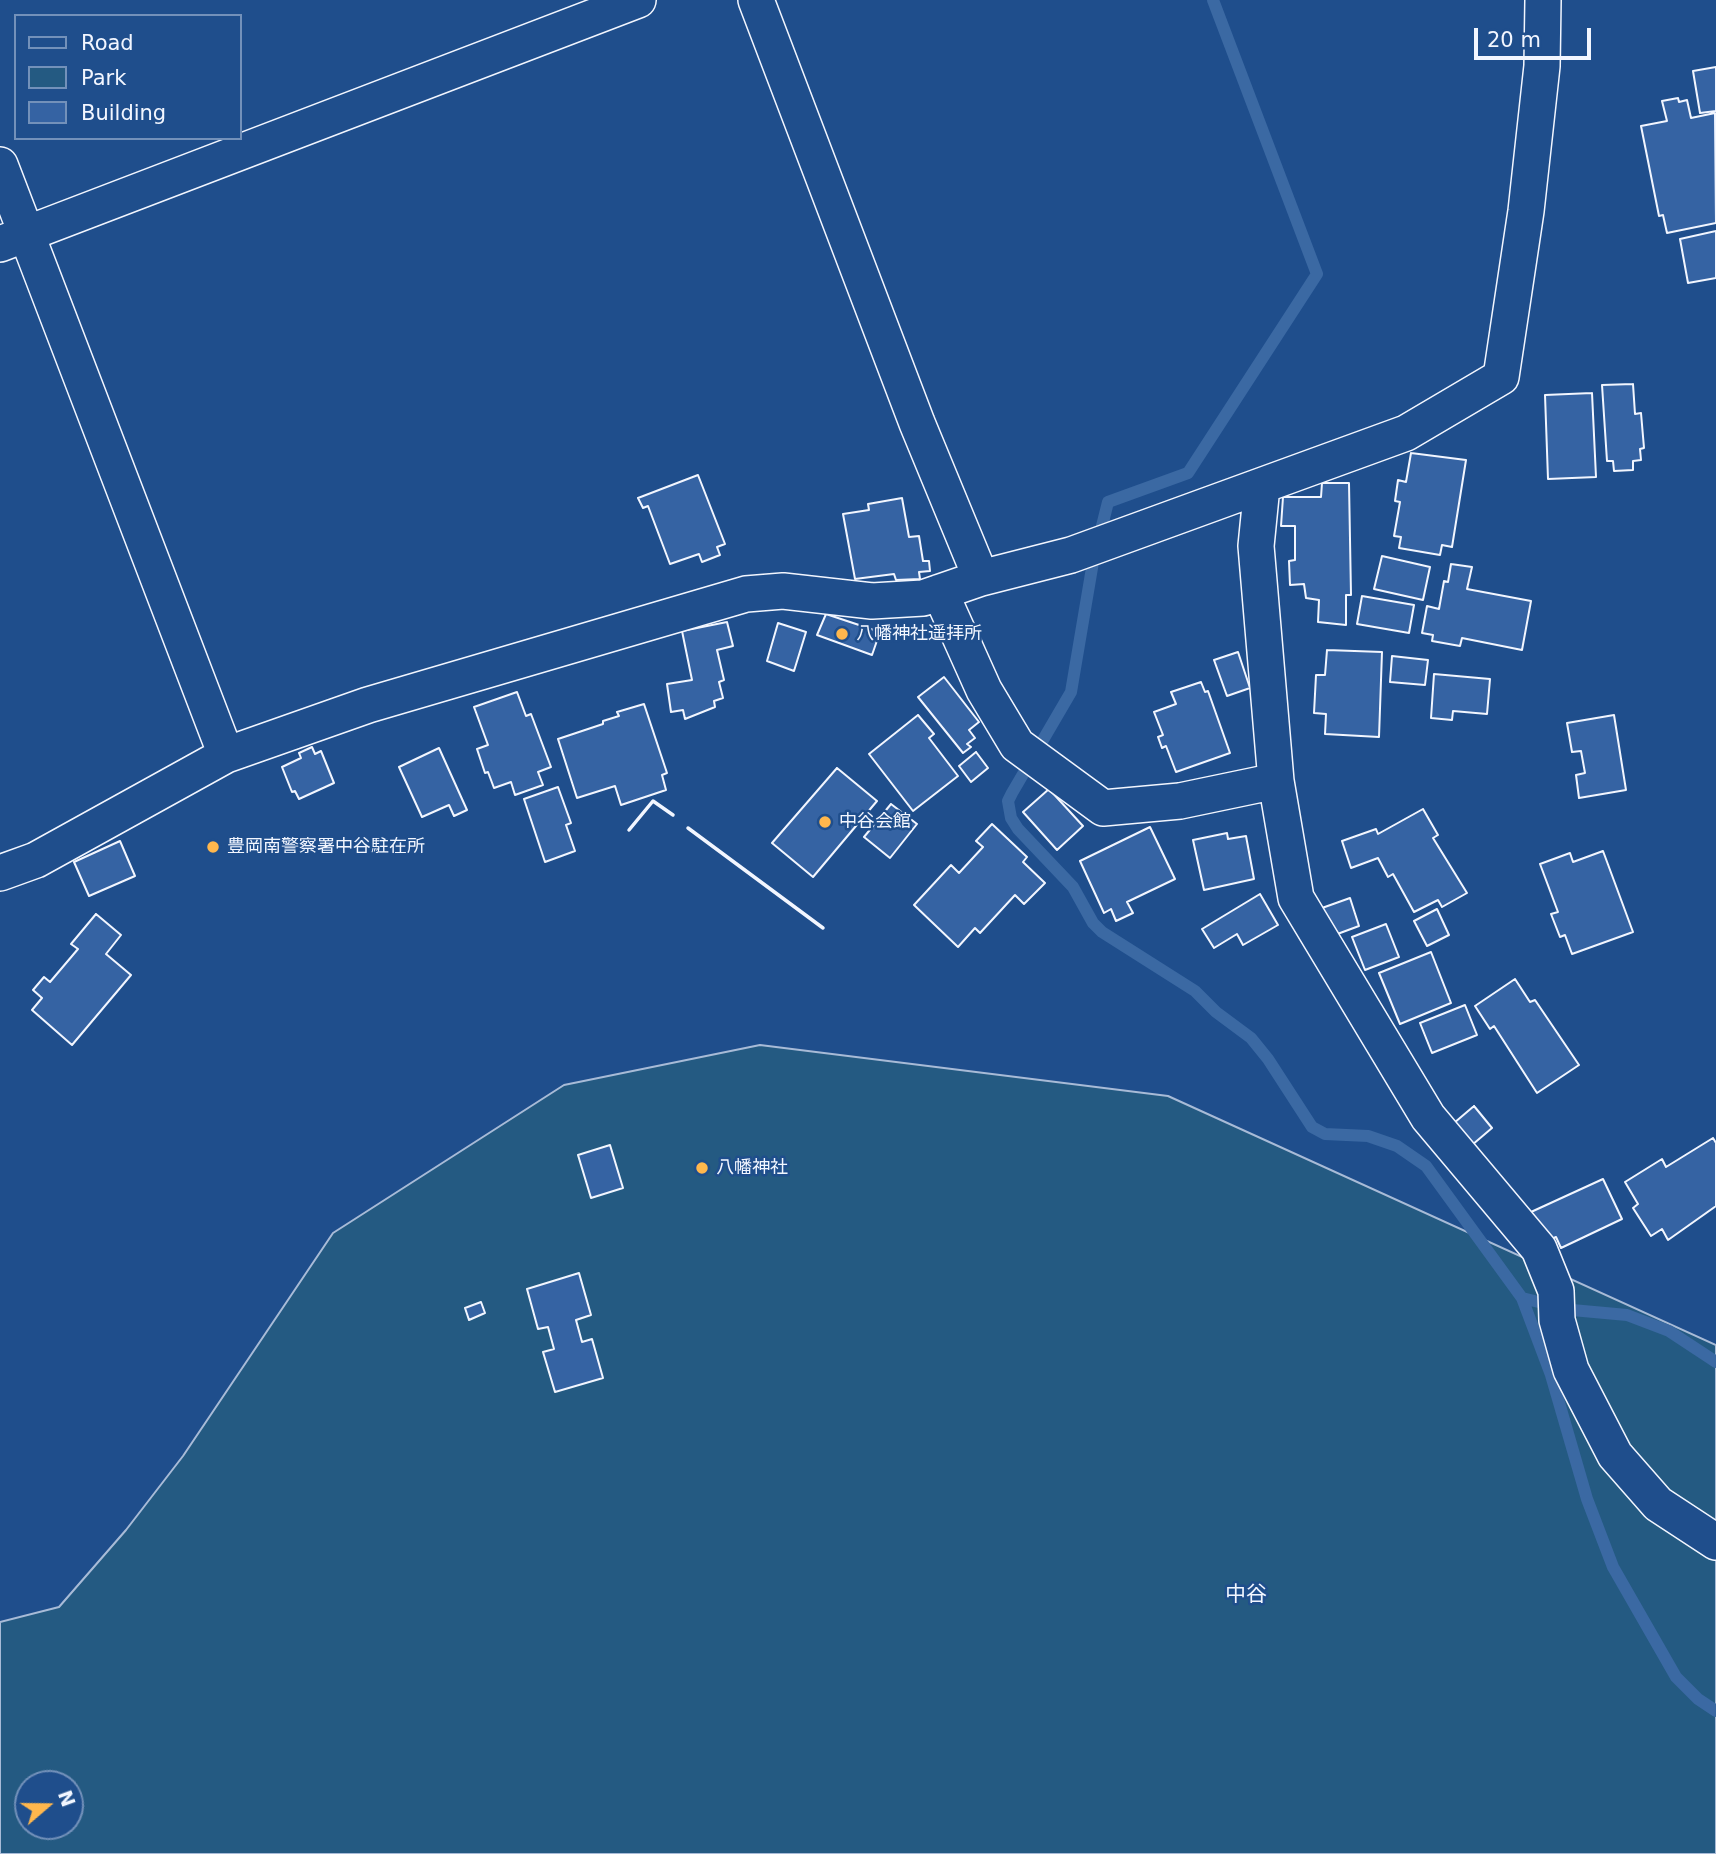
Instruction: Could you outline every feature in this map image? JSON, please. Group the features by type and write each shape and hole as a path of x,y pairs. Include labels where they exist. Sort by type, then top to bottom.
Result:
{"street":[{"path":"13,239 638,0"},
{"path":"756,0 917,423 981,579"},
{"path":"0,873 36,860 226,755 368,705 746,594 783,591 872,601 923,598 1070,555 1406,433 1501,377 1529,184 1542,66 1542,0"},
{"path":"0,165 13,239 226,755"},
{"path":"1262,486 1256,546 1276,781 1296,898 1428,1117 1539,1250 1556,1291 1557,1320 1572,1370 1615,1454 1658,1504 1716,1542"},
{"path":"940,592 984,690 1017,745 1103,808 1180,801 1276,781"}],"green space":[{"path":"760,1045 1168,1096 1716,1345 1716,1854 0,1854 0,1622 59,1607 126,1530 183,1456 333,1233 564,1085"}],"building":[{"path":"1716,67 1716,111 1700,113 1693,71"},
{"path":"1678,98 1679,102 1687,100 1691,118 1715,113 1716,223 1667,233 1663,215 1659,216 1641,126 1667,121 1662,101"},
{"path":"1716,231 1716,278 1688,283 1680,239"},
{"path":"1633,384 1635,414 1641,413 1644,448 1640,449 1641,460 1633,461 1633,470 1614,471 1613,461 1607,461 1602,385"},
{"path":"1592,393 1596,477 1548,479 1545,395"},
{"path":"1411,453 1466,460 1452,547 1442,545 1440,555 1399,548 1401,537 1394,536 1400,502 1395,501 1398,480 1406,482"},
{"path":"698,475 725,544 717,547 720,555 702,562 699,554 670,564 648,506 643,508 638,498"},
{"path":"1322,483 1349,483 1351,595 1346,595 1346,625 1318,622 1319,600 1306,598 1304,584 1290,585 1289,561 1295,560 1295,526 1281,526 1283,497 1321,497"},
{"path":"902,498 909,537 919,536 923,561 929,561 930,571 919,572 920,579 896,580 894,574 855,579 843,514 869,510 868,504"},
{"path":"1382,556 1430,567 1423,600 1374,589"},
{"path":"1451,564 1472,567 1467,589 1531,601 1522,650 1462,638 1460,646 1432,641 1433,635 1422,633 1427,606 1439,609 1444,581 1448,582"},
{"path":"1362,596 1414,605 1409,633 1357,624"},
{"path":"826,614 880,632 872,655 817,635"},
{"path":"727,622 733,646 717,650 724,680 719,682 723,698 714,701 715,707 685,719 683,710 671,712 667,684 692,680 682,631"},
{"path":"778,623 806,632 794,671 767,661"},
{"path":"1327,650 1382,652 1379,737 1325,734 1326,714 1314,713 1316,675 1325,675"},
{"path":"1238,652 1250,688 1227,696 1214,660"},
{"path":"1392,656 1428,660 1425,685 1390,682"},
{"path":"1434,674 1490,679 1487,714 1453,711 1452,720 1431,718"},
{"path":"944,677 979,722 969,730 975,738 967,744 971,747 963,753 918,697"},
{"path":"1201,682 1205,692 1208,691 1230,753 1176,772 1166,746 1162,748 1158,737 1163,735 1154,712 1176,704 1171,692"},
{"path":"517,692 526,716 531,714 551,767 538,772 543,785 515,795 511,782 494,788 488,772 485,773 477,749 488,745 474,707"},
{"path":"644,704 667,773 662,775 666,790 621,805 615,786 577,798 558,739 603,724 603,721 619,716 617,712"},
{"path":"918,715 934,734 929,738 958,776 913,811 869,754"},
{"path":"1614,715 1626,790 1579,798 1576,775 1585,773 1581,751 1572,752 1567,723"},
{"path":"312,747 315,754 321,751 334,783 299,799 295,791 292,792 282,767 301,758 299,753"},
{"path":"439,748 467,810 454,816 449,805 422,817 399,767"},
{"path":"976,752 988,768 971,782 959,766"},
{"name":"中谷会館","path":"837,768 877,801 813,877 772,843"},
{"path":"558,787 571,823 566,825 575,851 545,862 524,799"},
{"path":"1049,789 1083,826 1057,850 1023,812"},
{"path":"891,804 917,824 890,858 864,837"},
{"path":"1423,809 1438,835 1433,838 1467,893 1442,907 1438,900 1414,912 1393,874 1388,877 1378,858 1351,868 1342,841 1376,829 1378,834"},
{"path":"992,824 1027,857 1023,862 1045,883 1024,904 1015,895 980,933 975,928 958,947 914,905 951,865 959,873 983,847 976,841"},
{"path":"1150,827 1175,879 1127,902 1133,913 1116,921 1111,909 1104,913 1080,861"},
{"path":"1227,833 1228,839 1246,836 1254,879 1204,890 1193,840"},
{"path":"120,841 135,876 89,896 74,862"},
{"path":"1603,851 1633,932 1572,954 1565,935 1560,937 1551,914 1558,912 1540,864 1570,853 1573,862"},
{"path":"1260,894 1278,925 1243,945 1237,934 1214,948 1202,929"},
{"path":"1350,898 1359,926 1332,936 1322,908"},
{"path":"1437,909 1449,935 1427,946 1414,921"},
{"path":"96,914 121,935 106,954 131,975 72,1045 32,1010 42,998 33,990 44,977 50,982 78,949 71,944"},
{"path":"1386,924 1399,957 1365,970 1352,937"},
{"path":"1431,952 1451,1003 1400,1024 1379,973"},
{"path":"1515,979 1530,1002 1535,1000 1579,1065 1537,1093 1494,1026 1490,1029 1475,1006"},
{"path":"1465,1005 1477,1035 1432,1053 1420,1023"},
{"path":"1474,1106 1492,1128 1472,1145 1454,1123"},
{"path":"1713,1138 1716,1143 1716,1206 1668,1240 1662,1229 1651,1236 1633,1208 1638,1204 1625,1182 1662,1159 1666,1167"},
{"path":"610,1145 623,1188 591,1198 578,1155"},
{"path":"1603,1179 1622,1219 1561,1248 1556,1237 1545,1242 1531,1212"},
{"path":"579,1273 591,1315 576,1320 582,1342 592,1339 603,1378 555,1392 543,1352 554,1349 548,1327 538,1329 527,1289"},
{"path":"481,1302 485,1313 469,1320 465,1308"}],"waterway":[{"path":"1213,0 1317,274 1188,473 1108,502 1093,562 1071,692 1008,801 1011,818 1018,829 1073,887 1093,923 1102,932 1195,991 1216,1012 1251,1038 1268,1059 1312,1127 1325,1134 1368,1136 1397,1146 1426,1166 1522,1298 1572,1310 1627,1315 1669,1331 1716,1362"},
{"path":"1522,1298 1551,1375 1587,1499 1613,1567 1676,1677 1698,1699 1716,1711"}],"wall":[{"path":"629,830 653,801 673,815"},
{"path":"688,828 823,928"}],"place":[{"name":"八幡神社遥拝所","path":"842,634"},
{"name":"中谷会館","path":"825,822"},
{"name":"豊岡南警察署中谷駐在所","path":"213,847"},
{"name":"八幡神社","path":"702,1168"}],"district":[{"name":"中谷","path":"1246,1596"}]}
